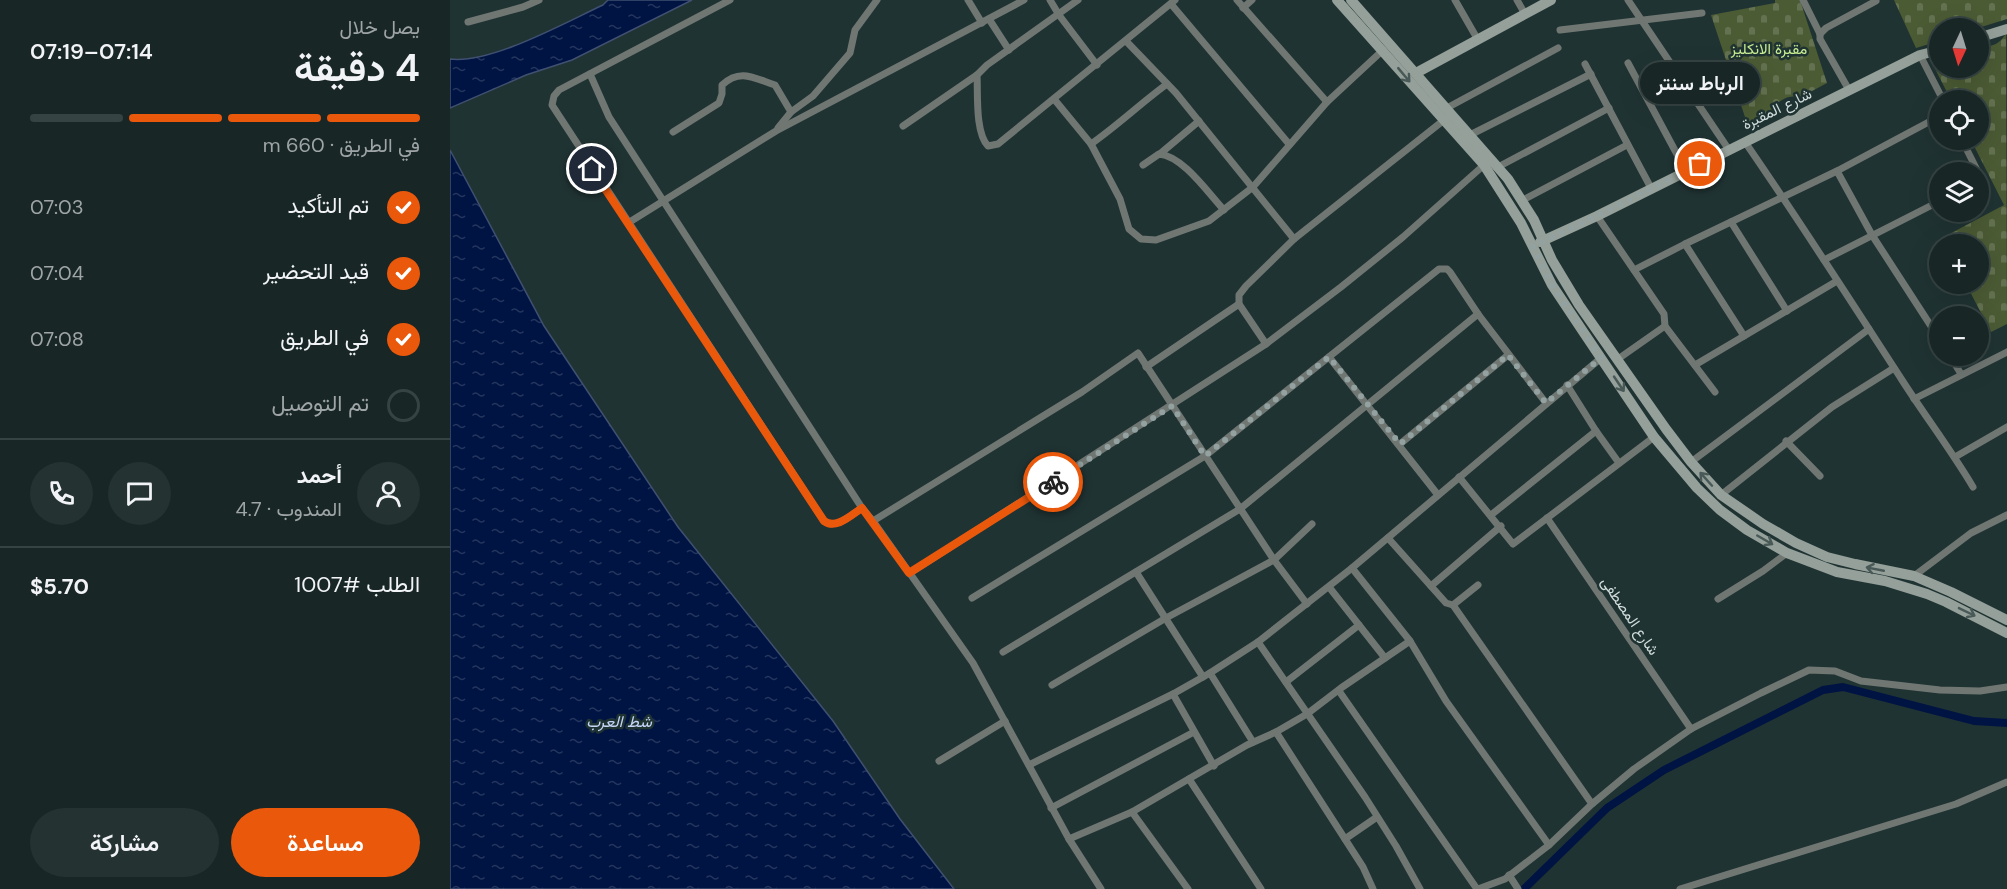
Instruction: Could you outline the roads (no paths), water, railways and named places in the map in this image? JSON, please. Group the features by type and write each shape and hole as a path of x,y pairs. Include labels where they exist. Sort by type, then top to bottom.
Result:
{"street":[{"path":"468,22 523,8 540,0"},
{"path":"730,0 559,90 554,96 552,105 824,521 834,525 862,508"},
{"path":"776,131 791,112 813,96 850,53 855,30 878,0"},
{"path":"628,223 776,131 1024,0"},
{"path":"1050,0 1098,64"},
{"path":"903,126 977,75 987,65 1078,0"},
{"path":"1237,0 1327,102"},
{"path":"1243,8 1252,0"},
{"path":"1351,0 1468,136 1498,167 1523,200 1564,282 1666,429 1691,462 1721,495 1796,543 1827,557 1914,576 2007,633"},
{"path":"1455,0 1478,40"},
{"path":"1517,0 1525,14"},
{"path":"1416,74 1551,0"},
{"path":"1628,0 1729,150"},
{"path":"1803,0 1820,34 1820,39 1849,90"},
{"path":"972,1 1009,50"},
{"path":"1339,1 1484,165 1509,202 1552,285 1654,437 1697,488 1720,510 1744,528 1787,553 1837,572 1949,597 2007,620"},
{"path":"1820,34 1826,28 1876,1"},
{"path":"977,75 982,140 988,146 998,144 1173,2 1289,144"},
{"path":"1560,30 1702,13"},
{"path":"1989,35 2007,29"},
{"path":"1126,41 1200,121 1294,239"},
{"path":"1445,109 1557,48"},
{"path":"1054,99 1091,144 1120,199 1129,230 1141,239 1156,240 1209,220 1253,187 1327,102 1383,50"},
{"name":"شارع المقبرة","path":"1533,246 1920,55 1929,53"},
{"path":"1920,55 1938,90"},
{"path":"1628,63 1686,171"},
{"path":"1585,64 1651,188"},
{"path":"590,74 609,117 663,202 862,508 973,663 1051,808 1101,889"},
{"path":"673,132 719,103 722,85 731,76 744,74 775,85 791,112"},
{"path":"1468,136 1591,74"},
{"path":"1091,144 1167,84"},
{"path":"1498,167 1609,108"},
{"path":"1266,344 1239,304 1239,295 1246,286 1294,239 1444,120"},
{"path":"1143,165 1200,121"},
{"path":"1634,270 1837,171 1929,122"},
{"path":"1745,142 1914,399 1955,457 1972,487"},
{"path":"1523,200 1627,145"},
{"path":"1161,153 1185,167 1224,210"},
{"path":"909,573 1266,344 1403,237 1484,165"},
{"path":"1837,171 1872,235 1929,323"},
{"path":"1824,260 1929,206"},
{"path":"1597,216 1664,314 1665,326 1715,392"},
{"path":"1731,222 1787,311"},
{"path":"1685,244 1744,336"},
{"path":"972,598 1205,456 1442,268 1447,268 1508,355 1546,403"},
{"path":"1695,365 1837,281"},
{"path":"1146,367 1239,304"},
{"path":"1003,652 1240,509 1478,314"},
{"path":"1029,765 1173,694 1258,642 1352,568 1601,358 1615,355 1665,326"},
{"path":"1691,462 1869,329"},
{"path":"1914,399 2007,352"},
{"path":"873,521 1082,392 1138,353 1274,560 1307,604"},
{"path":"1400,444 1508,355"},
{"path":"1329,357 1438,495"},
{"path":"1956,366 1961,374"},
{"path":"1721,495 1786,441 1832,407 1894,368"},
{"path":"1567,385 1619,464"},
{"path":"1955,457 2007,427"},
{"path":"1491,515 1596,431"},
{"path":"1460,477 1513,544 1654,437"},
{"path":"1786,441 1820,476"},
{"path":"1914,576 1971,533 2007,515"},
{"path":"1744,528 1753,517"},
{"name":"شارع المصطفى","path":"1547,518 1691,729"},
{"path":"1052,685 1166,618 1274,560 1312,524"},
{"path":"1431,586 1501,526"},
{"path":"1388,538 1446,603 1453,605 1592,804"},
{"path":"1718,599 1787,553"},
{"path":"1352,568 1410,641 1446,701 1549,845"},
{"path":"1136,572 1253,742"},
{"path":"1453,605 1478,585"},
{"path":"1329,587 1385,658"},
{"path":"1286,682 1359,625"},
{"path":"1069,839 1132,812 1253,742 1307,714 1410,641"},
{"path":"1258,642 1377,817 1420,889"},
{"path":"1339,691 1477,889 1510,877 1634,769 1691,729 1809,670 1835,671 1862,681 1940,690 1980,691 2007,687"},
{"path":"1173,694 1214,766"},
{"path":"939,761 1005,721"},
{"path":"1051,808 1194,732"},
{"path":"1276,732 1363,867 1373,889"},
{"path":"1189,779 1261,889"},
{"path":"1680,889 1956,804 2007,782"},
{"path":"1132,812 1188,889"},
{"path":"1345,839 1377,817"},
{"path":"1510,877 1518,889"}],"water":[{"path":"608,0 692,0 572,60 526,75 450,108 450,59 467,59 506,49 568,22 603,5"},
{"name":"شط العرب","path":"450,150 544,326 678,527 833,721 900,819 954,889 450,889"}],"waterway":[{"path":"1524,889 1607,808 1664,770 1823,690 1843,687 1974,721 2007,723"}],"place":[{"name":"الرباط سنتر","path":"1700,164"}],"park label":[{"name":"مقبرة الانكليز","path":"1769,49"}]}
